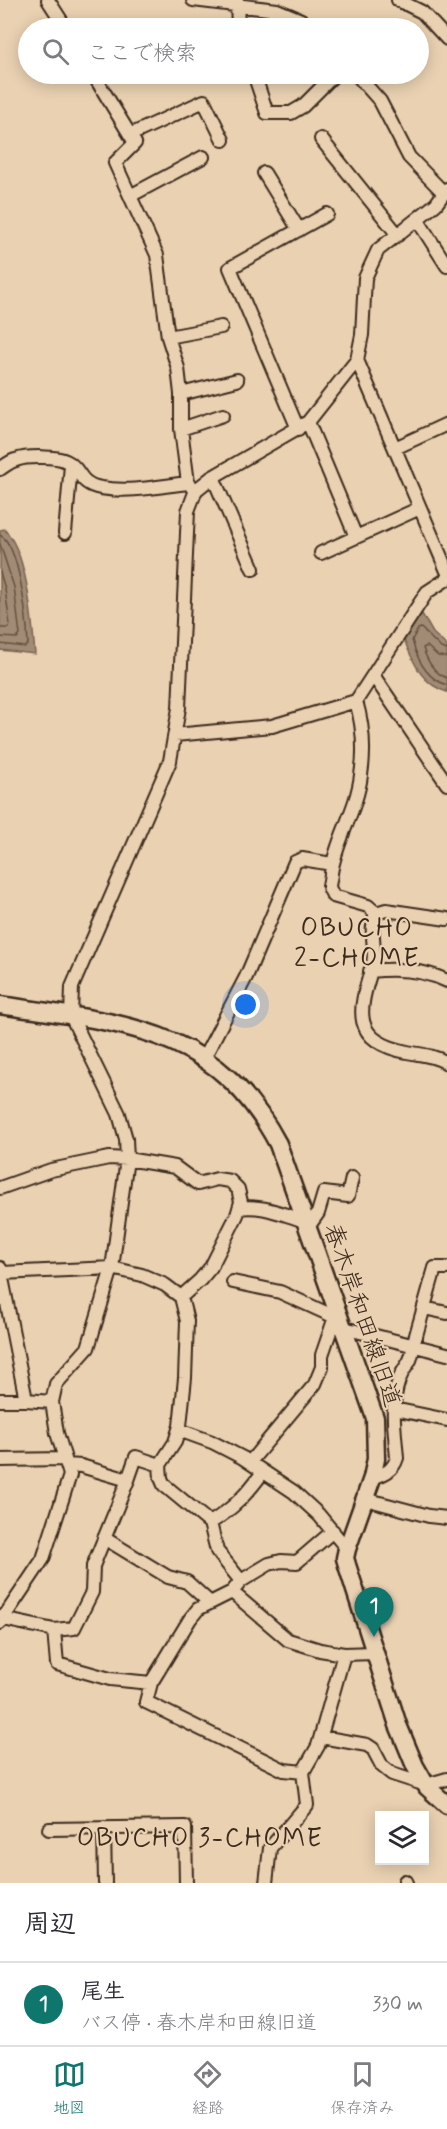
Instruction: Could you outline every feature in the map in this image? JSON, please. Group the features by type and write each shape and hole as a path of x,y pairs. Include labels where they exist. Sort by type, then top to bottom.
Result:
{"street":[{"path":"48,0 60,18"},
{"path":"193,0 237,3 277,10 296,18"},
{"path":"398,0 422,12 428,18"},
{"path":"237,3 238,18"},
{"path":"429,20 447,39"},
{"path":"99,84 135,143 115,163 157,255 168,337 178,368 181,429 192,487 188,512 179,708 170,761 72,987 71,1016 120,1114 126,1139 127,1159 112,1269 88,1348 56,1384 52,1402 57,1433 70,1475 43,1558 1,1619 54,1630 74,1628 92,1592 93,1566 136,1457 160,1465"},
{"path":"257,84 267,113 291,113 303,106 325,84"},
{"path":"0,469 15,460 26,458 66,460 85,483 100,488 130,490 192,487 303,425 357,360 362,335 365,278 378,250 436,204 446,191 408,157 380,101 365,84"},
{"path":"130,135 204,101 223,140"},
{"path":"321,139 398,235"},
{"path":"130,196 203,157"},
{"path":"264,173 299,230"},
{"path":"327,214 230,268 356,537"},
{"path":"417,219 447,266"},
{"path":"168,337 221,327"},
{"path":"357,360 447,571"},
{"path":"181,394 237,380"},
{"path":"181,429 223,415"},
{"path":"395,448 447,423"},
{"path":"65,533 71,465"},
{"path":"213,477 253,569"},
{"path":"321,553 420,508"},
{"path":"175,735 272,726 356,701 427,592 447,579"},
{"path":"373,675 447,784"},
{"path":"356,701 361,718 363,743 361,776 353,809 343,830 332,864 329,888 333,896 368,906 376,913"},
{"path":"204,1058 246,977 295,862 302,859 332,864"},
{"path":"376,913 386,910 447,918"},
{"path":"376,913 372,924 374,957 361,1012 364,1026 372,1037 387,1046 436,1057 447,1063"},
{"path":"370,971 386,969 422,971 447,981"},
{"name":"春木岸和田線旧道","path":"0,1005 139,1028 204,1058 214,1064 240,1089 278,1144 375,1418 376,1459 372,1478 345,1558 398,1725 426,1785 447,1805"},
{"path":"0,1188 51,1170 109,1158 175,1167 198,1184 217,1179 230,1181 238,1189 241,1202 239,1208 211,1267 181,1297"},
{"path":"239,1208 252,1206 268,1209 307,1224 318,1214 324,1193 348,1196 352,1178"},
{"path":"372,1478 387,1473 395,1465 397,1458 394,1398 399,1378 413,1359 413,1346 435,1268 447,1268"},
{"path":"26,1400 2,1296 1,1271 112,1269 142,1275 165,1285 181,1297 187,1321 179,1430 175,1442 160,1465 161,1478 164,1485 210,1523 216,1551 241,1581"},
{"path":"233,1282 280,1292 340,1320 413,1346 447,1354"},
{"path":"424,1308 447,1313"},
{"path":"250,1462 315,1384 322,1367 322,1355 340,1320"},
{"path":"0,1400 52,1402"},
{"path":"394,1409 447,1420"},
{"path":"179,1430 212,1442 250,1462 294,1492 319,1515 347,1549"},
{"path":"0,1460 66,1462 128,1480"},
{"path":"210,1523 246,1496 263,1472"},
{"path":"365,1499 429,1516 447,1518"},
{"path":"303,1772 284,1770 146,1702 151,1683 198,1608 232,1592 241,1581 269,1564 281,1561 297,1562 333,1532"},
{"path":"104,1538 168,1577 187,1582 209,1602"},
{"path":"232,1592 288,1640 320,1650 344,1654 374,1653"},
{"path":"54,1630 57,1664 110,1679 151,1683"},
{"path":"266,1883 270,1848 307,1804 303,1772 318,1746 344,1654"},
{"path":"321,1737 367,1745 374,1749 382,1766 392,1774 426,1785 447,1779"},
{"path":"49,1829 184,1827 186,1883"},
{"path":"104,1828 105,1883"}],"water":[{"path":"4,529 19,554 24,570 35,654 0,650 0,530"},
{"path":"422,614 433,633 447,646 447,692 431,684 420,672 404,640"}],"place":[{"name":"尾生","path":"374,1637"}],"district":[{"name":"OBUCHO 2-CHOME","path":"357,942"},
{"name":"OBUCHO 3-CHOME","path":"200,1837"}]}
